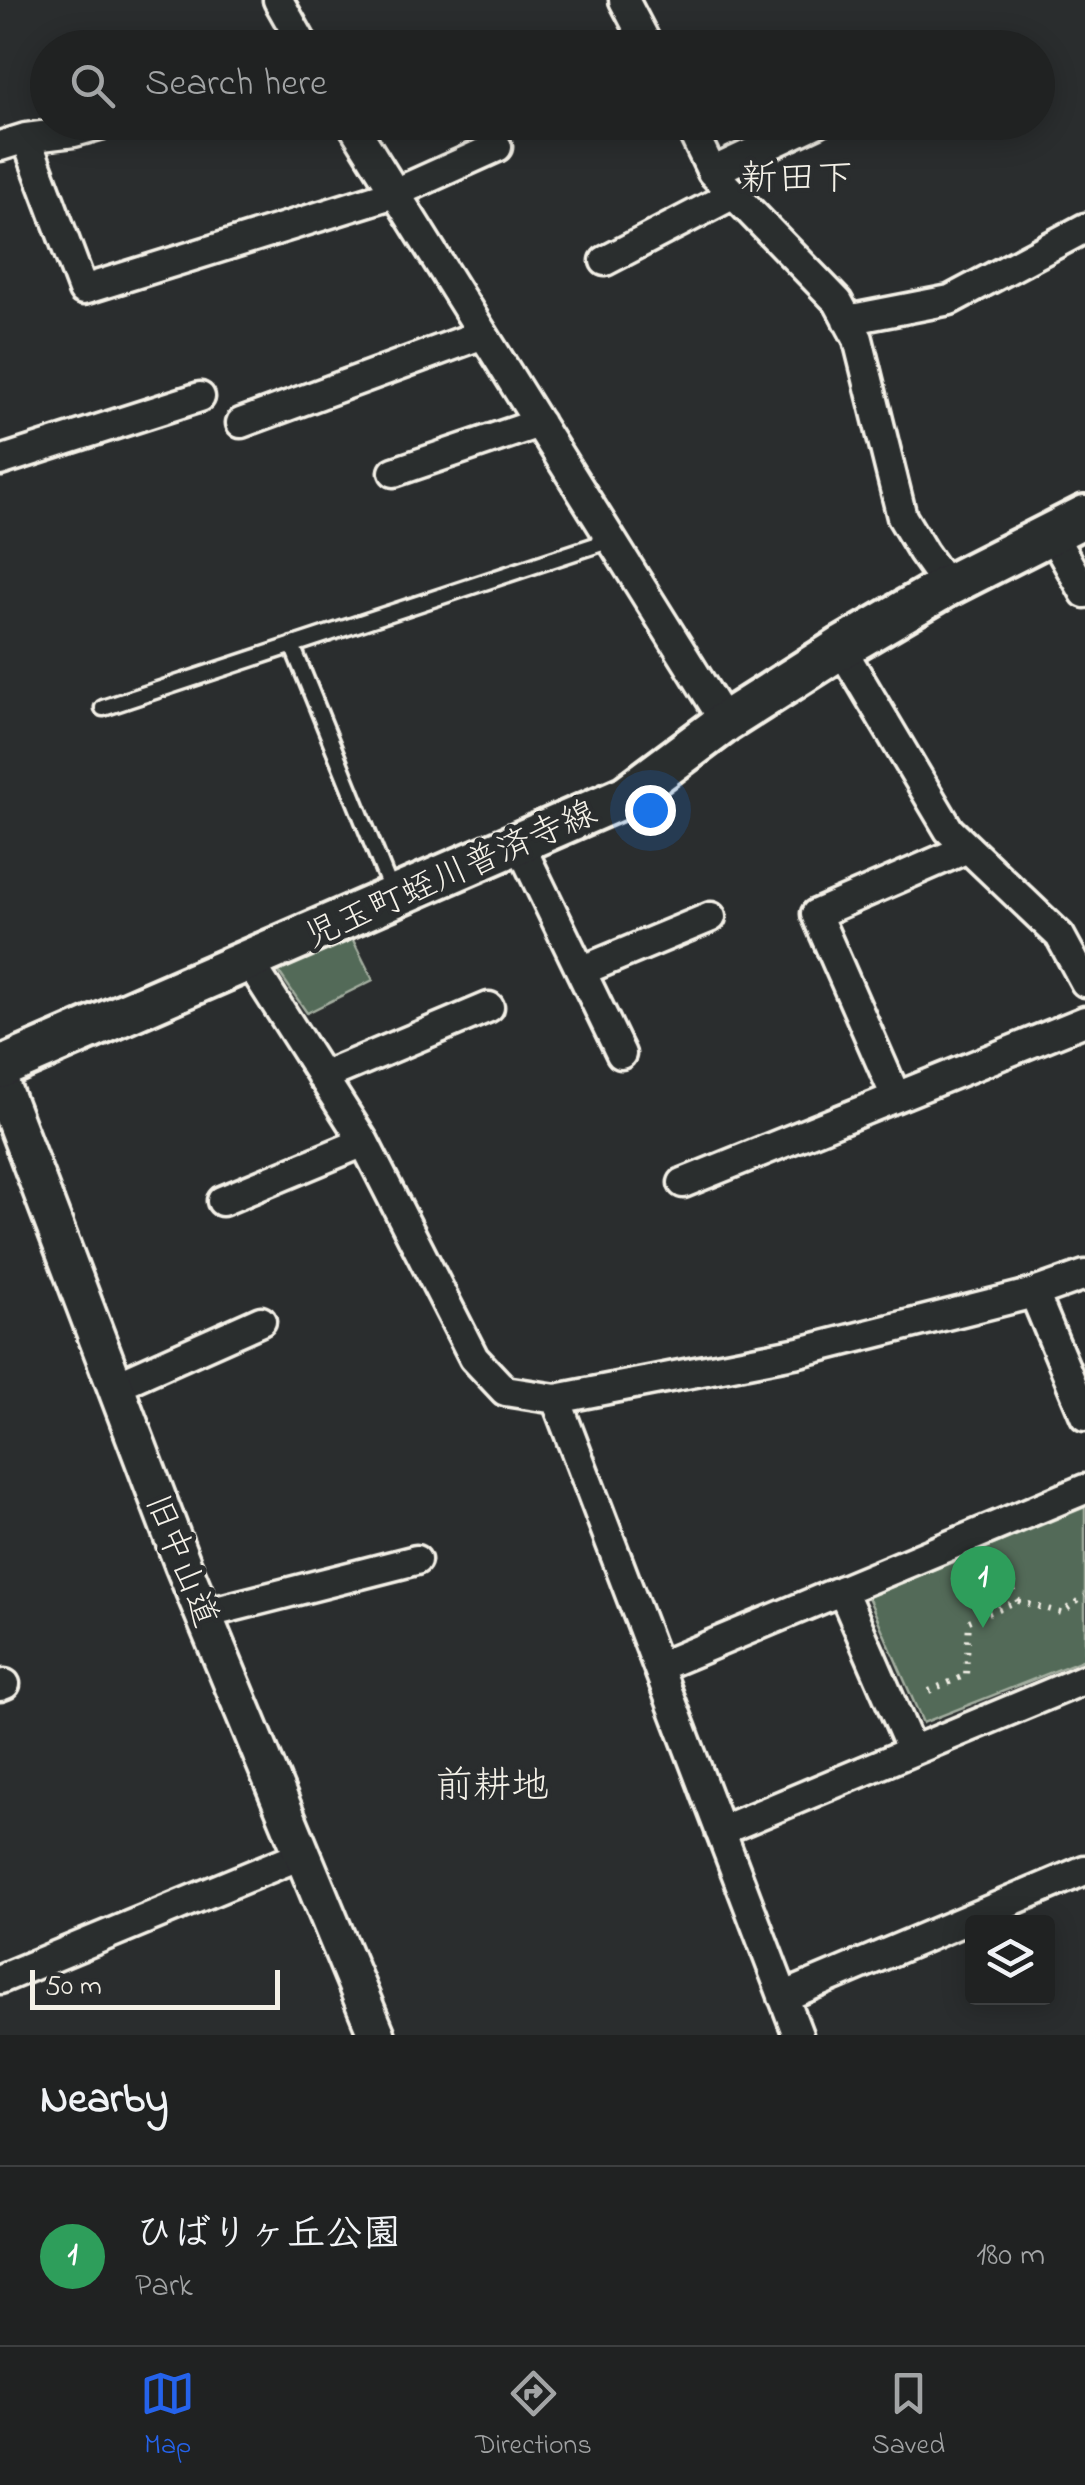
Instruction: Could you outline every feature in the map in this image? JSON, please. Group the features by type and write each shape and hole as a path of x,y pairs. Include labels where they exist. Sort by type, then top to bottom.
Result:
{"main road":[{"name":"児玉町蛭川普済寺線","path":"0,1068 626,796 726,722 841,648 947,586 1068,524"}],"street":[{"path":"278,0 295,30"},
{"path":"624,0 640,30"},
{"path":"362,140 726,722"},
{"path":"697,140 712,172 838,302 858,340 902,517 947,586"},
{"path":"712,172 780,140"},
{"path":"13,142 83,290 395,193 497,147"},
{"path":"604,262 734,194"},
{"path":"847,320 950,300 1085,228"},
{"path":"240,423 483,334"},
{"path":"0,461 200,397"},
{"path":"394,472 539,424"},
{"path":"1068,524 1085,592"},
{"path":"841,648 949,830 1060,936 1085,982"},
{"path":"519,842 621,1054"},
{"path":"896,1097 816,914 968,848"},
{"path":"581,971 711,917"},
{"path":"249,961 364,1142 474,1358 504,1391 556,1400 799,1352 1034,1293 1085,1274"},
{"path":"322,1077 488,1007"},
{"path":"683,1183 1085,1021"},
{"name":"旧中山道","path":"0,1082 183,1565 377,2035"},
{"path":"222,1201 364,1142"},
{"path":"1034,1293 1085,1416"},
{"path":"115,1386 261,1321"},
{"path":"556,1400 798,2035"},
{"path":"658,1667 1085,1489"},
{"path":"204,1614 416,1560"},
{"path":"842,1590 912,1751"},
{"path":"720,1831 1085,1679"},
{"path":"0,1978 303,1854"},
{"path":"783,1997 1085,1870"}],"lane":[{"path":"103,708 611,540"},
{"path":"292,645 394,897"}],"path":[{"path":"987,1530 1018,1601"},
{"path":"929,1691 966,1675 970,1621 1018,1601 1061,1613 1085,1596"}],"green space":[{"path":"350,934 373,980 307,1013 274,965"},
{"path":"1085,1507 1085,1659 923,1723 868,1597"}],"place":[{"name":"ひばりヶ丘公園","path":"983,1628"}],"district":[{"name":"新田下","path":"797,177"},
{"name":"前耕地","path":"492,1784"}]}
